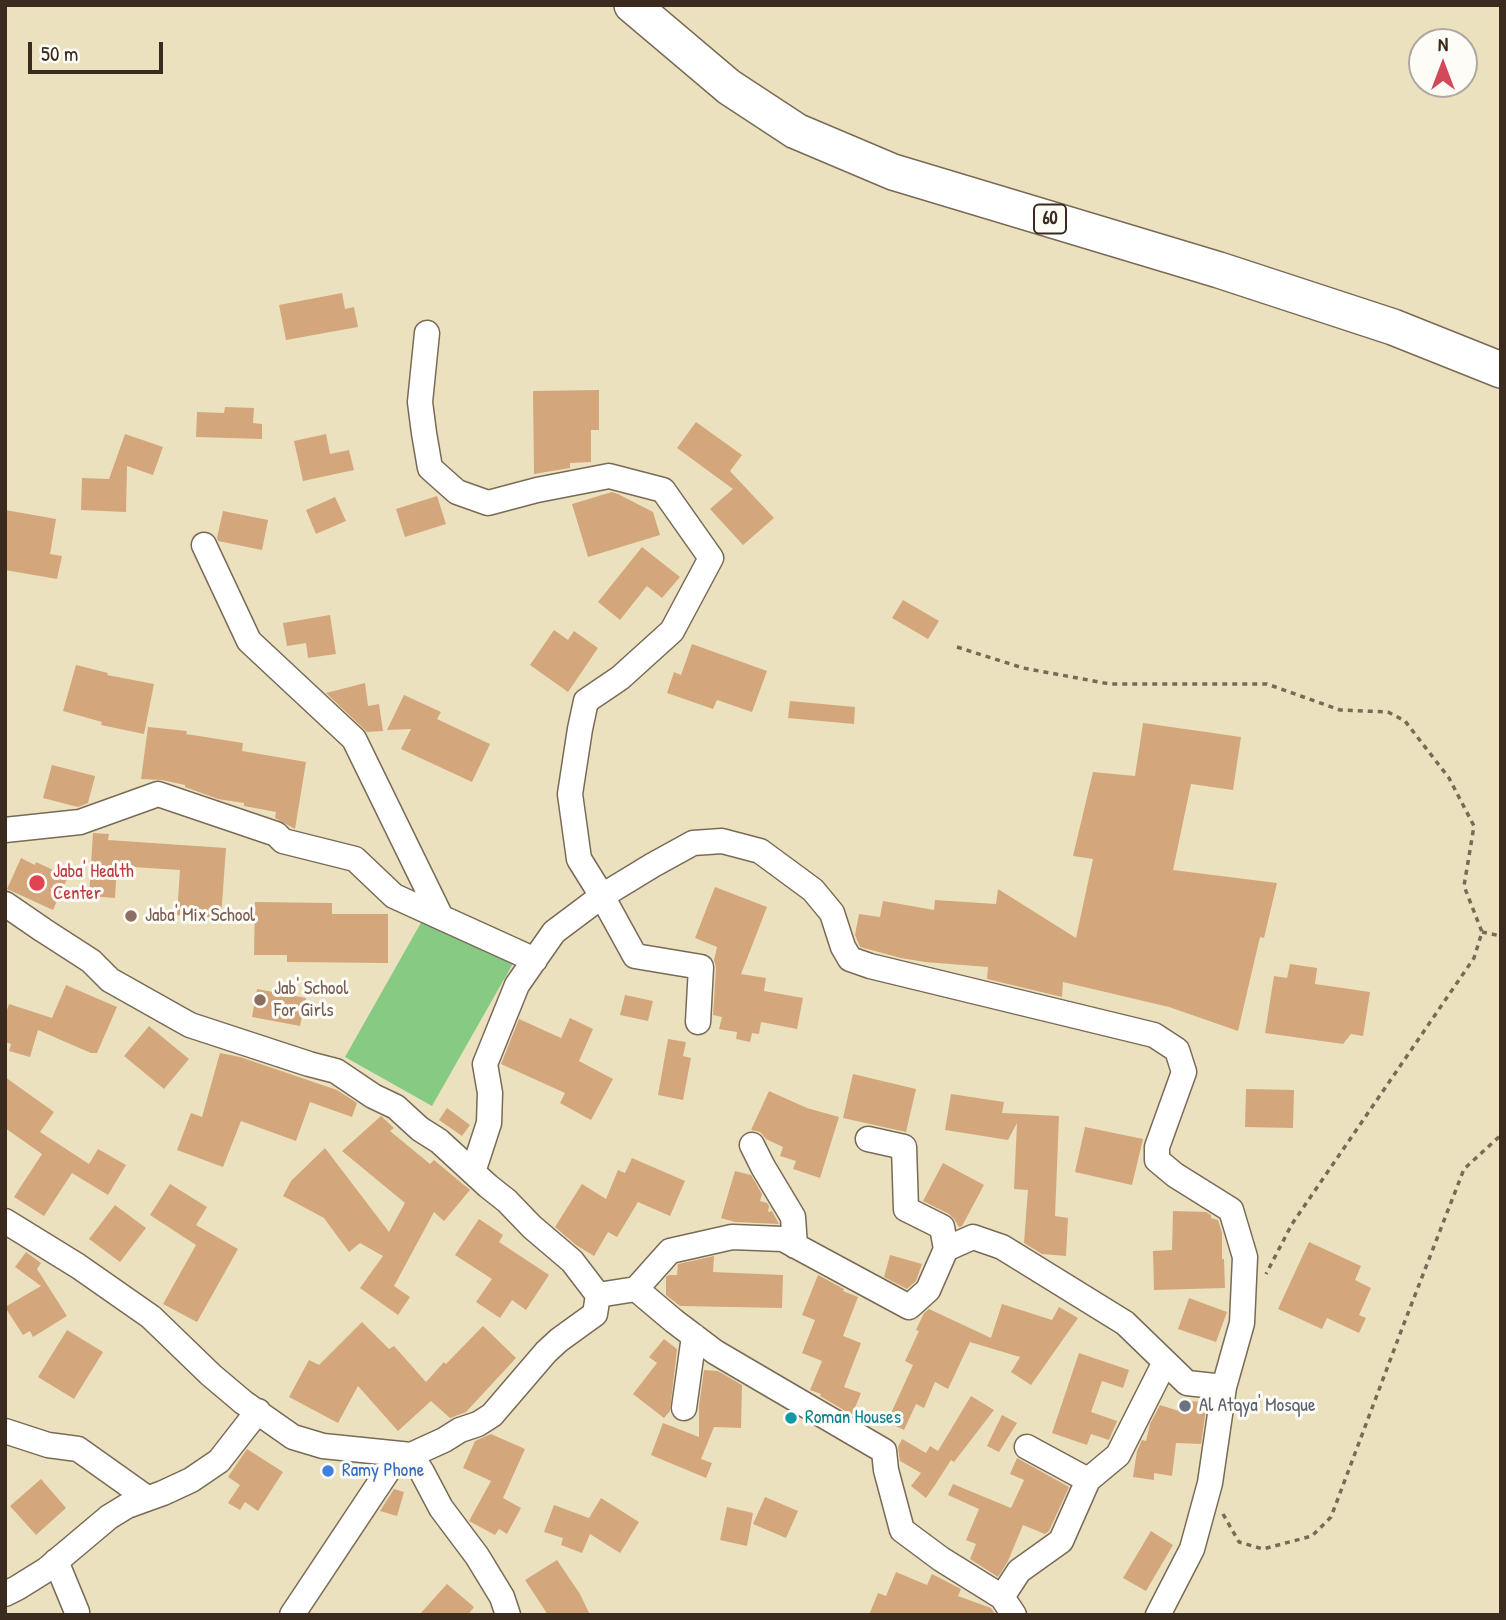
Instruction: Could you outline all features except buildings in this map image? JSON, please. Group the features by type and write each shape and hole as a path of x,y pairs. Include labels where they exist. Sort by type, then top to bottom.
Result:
{"highway":[{"name":"60","path":"632,5 729,87 796,131 893,172 1219,270 1393,327 1501,370"}],"street":[{"path":"427,333 420,402 430,468 457,492 488,503 609,476 663,490 711,558 673,631 620,678 586,701 570,794 579,859 635,956 701,967 698,1022"},
{"path":"204,545 249,641 354,739 441,918"},
{"path":"5,830 79,822 158,794 276,834 283,841 355,859 394,896 535,960"},
{"path":"473,1172 489,1123 490,1093 485,1065 517,985 554,932 602,896 692,843 722,841 760,851 813,890 826,905 832,913 843,947 850,959 1154,1035 1177,1050 1184,1072 1157,1147 1157,1160 1175,1175 1231,1210 1245,1257 1242,1323 1224,1387 1210,1483 1192,1549 1158,1615"},
{"path":"5,904 92,961 110,980 190,1026 337,1071 373,1096 396,1107 419,1129 439,1141 572,1261 598,1295 595,1314 546,1352 492,1415 478,1424 405,1455 323,1446 293,1437 243,1402 151,1317 78,1266 5,1221"},
{"path":"598,1295 636,1289 670,1251 732,1237 783,1239 909,1307 928,1290 946,1249 942,1227 906,1209 904,1147 869,1139"},
{"path":"752,1145 793,1217 795,1246"},
{"path":"946,1249 973,1237 1002,1247 1125,1323 1187,1383 1224,1387"},
{"path":"636,1289 715,1352 884,1451 886,1470 902,1530 1008,1606 1019,1571 1061,1541 1088,1480 1118,1455 1165,1362"},
{"path":"684,1408 694,1336"},
{"path":"5,1594 56,1561 109,1517 128,1506 191,1480 219,1461 258,1411"},
{"path":"5,1431 48,1445 78,1449 147,1498"},
{"path":"1027,1447 1088,1480"},
{"path":"295,1614 405,1455"},
{"path":"405,1455 422,1472 441,1508 477,1556 502,1597 508,1615"},
{"path":"56,1561 76,1615"}],"path":[{"path":"957,647 1023,668 1110,684 1267,684 1340,710 1388,712 1405,721 1449,778 1474,826 1465,886 1482,932 1474,958 1292,1224 1261,1286"},
{"path":"1482,932 1501,936"},
{"path":"1225,1503 1223,1516 1239,1542 1263,1549 1312,1536 1331,1517 1402,1326 1465,1169 1501,1135"}],"green space":[{"path":"427,912 515,960 432,1106 345,1057"}],"place":[{"name":"Jaba' Health Center","path":"37,883"},
{"name":"Jaba' Mix School","path":"131,916"},
{"name":"Jab' School For Girls","path":"260,1000"},
{"name":"Al Atqya' Mosque","path":"1185,1406"},
{"name":"Roman Houses","path":"791,1418"},
{"name":"Ramy Phone","path":"328,1471"}]}
